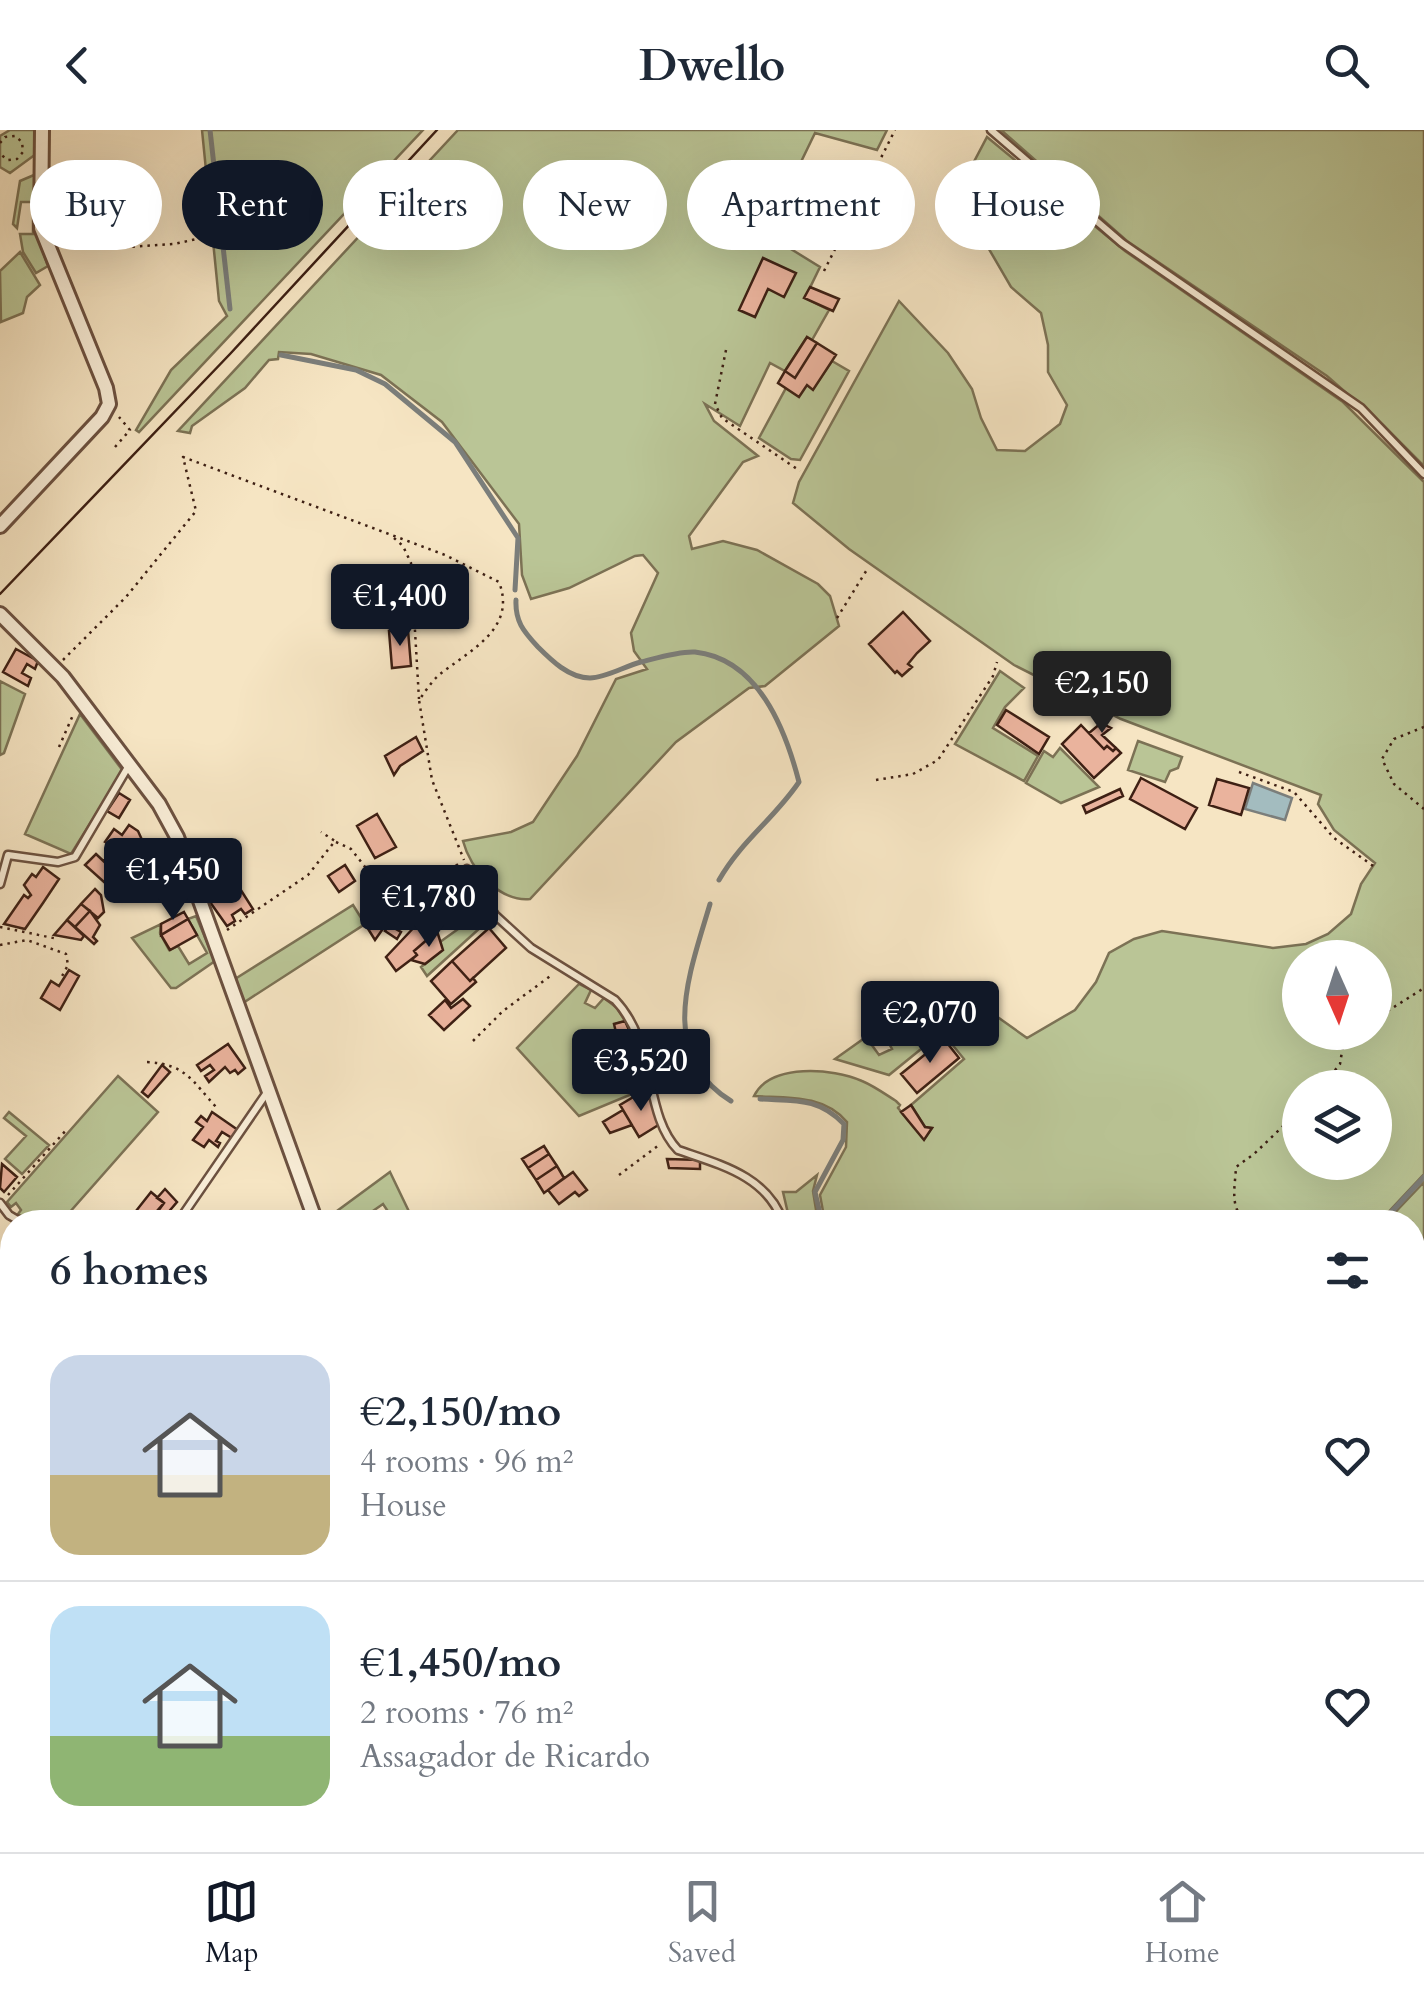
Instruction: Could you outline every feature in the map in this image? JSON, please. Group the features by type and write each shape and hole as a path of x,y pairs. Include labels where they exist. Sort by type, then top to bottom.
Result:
{"street":[{"path":"0,526 102,417 109,404 81,321 41,228 42,130"},
{"path":"0,614 54,667 159,804 177,837 312,1210"}],"lane":[{"path":"991,130 1122,243 1362,408 1424,474"},
{"path":"0,884 8,855 58,862 75,857 129,765"},
{"path":"467,869 495,915 530,948 614,1000 625,1011 638,1034 654,1099 670,1141 678,1150 759,1183 779,1210"},
{"path":"186,1210 269,1090"}],"path":[{"path":"824,271 895,130"},
{"path":"0,143 5,137 14,136 22,142 23,152 18,159 8,160 0,154"},
{"path":"50,252 65,246 113,248 182,242"},
{"path":"726,350 715,404 722,418 800,471"},
{"path":"109,404 130,430 116,447"},
{"path":"54,667 126,596 196,511 184,457 444,555 499,582 504,596 497,627 436,678 419,700"},
{"path":"389,534 404,546 411,563 419,700 432,780 467,869"},
{"path":"837,618 868,568"},
{"path":"876,780 912,774 938,760 993,676 997,662"},
{"path":"59,748 80,700"},
{"path":"1424,727 1394,738 1382,760 1394,784 1424,808"},
{"path":"1239,772 1294,792 1334,838 1376,868"},
{"path":"321,832 351,849 373,877"},
{"path":"213,940 308,875 335,841"},
{"path":"0,927 58,939"},
{"path":"0,944 27,940 66,954 68,965 60,980"},
{"path":"474,1041 503,1011 561,966"},
{"path":"1392,1008 1424,988"},
{"path":"147,1062 171,1064 184,1072 217,1108"},
{"path":"1235,1210 1236,1166 1282,1127"},
{"path":"0,1204 68,1128"},
{"path":"619,1175 670,1141"}],"green space":[{"path":"10,130 35,130 36,154 10,173 0,167 0,136"},
{"path":"202,130 423,130 395,160 343,160 343,215 323,236 323,160 205,160"},
{"path":"458,130 887,130 877,150 815,133 802,160 687,160 687,250 793,250 820,267 805,298 829,310 812,340 807,337 785,371 770,363 740,426 705,404 714,421 758,456 743,462 689,536 692,549 723,541 757,550 818,584 830,596 839,626 765,686 749,688 676,742 530,899 497,889 479,872 463,841 511,832 533,822 577,756 616,679 647,669 634,651 631,633 658,573 643,555 635,556 569,588 531,599 522,575 519,524 442,422 381,375 311,354 279,352 278,359 269,360 245,388 192,426 190,433 178,431 346,250 503,250 503,160 430,160"},
{"path":"1001,130 1424,130 1424,466 1327,376 1127,241 1100,217 1100,160 1035,160"},
{"path":"987,137 1015,160 975,160"},
{"path":"30,177 30,202 21,202 17,228 13,224 20,181"},
{"path":"1100,230 1343,402 1424,482 1424,1174 1390,1210 823,1210 820,1195 846,1147 847,1122 816,1102 754,1096 762,1085 788,1073 835,1073 871,1085 896,1101 924,1139 932,1128 925,1127 911,1105 964,1059 942,1032 889,1075 835,1059 866,1037 879,1055 892,1049 881,1029 954,986 1027,1038 1075,1010 1096,982 1109,953 1134,939 1162,931 1282,947 1282,1050 1392,1050 1392,940 1315,940 1351,914 1361,884 1375,863 1334,830 1318,804 1321,795 1121,719 1014,665 849,549 793,503 799,482 899,301 948,353 972,389 997,450 1025,451 1060,424 1067,405 1048,372 1048,345 1041,313 1011,287 990,250 1100,250"},
{"path":"20,234 30,234 30,250 42,250 48,266 36,273 23,252"},
{"path":"214,250 310,250 139,432 136,430 171,370 227,316 219,301"},
{"path":"20,252 40,285 27,297 23,313 1,322 0,271"},
{"path":"832,361 849,371 800,460 791,459 759,438 786,388 807,385 813,389"},
{"path":"1000,671 1024,688 1005,707 993,728 1038,756 1024,781 955,744"},
{"path":"0,681 25,694 0,755"},
{"path":"80,714 123,771 71,854 25,834"},
{"path":"1138,741 1182,757 1165,782 1128,770"},
{"path":"1060,748 1099,787 1061,803 1026,783 1044,751 1053,757"},
{"path":"353,905 365,924 243,1003 235,979"},
{"path":"486,909 491,918 427,976 421,967 442,950 440,942"},
{"path":"196,916 215,961 171,988 132,938 161,924 160,933 169,950 178,946 189,964 207,953 188,919"},
{"path":"579,984 591,990 585,1003 595,1008 604,998 625,1021 615,1024 632,1094 579,1116 517,1048"},
{"path":"118,1076 158,1112 72,1210 21,1210 16,1203 11,1207 7,1202"},
{"path":"9,1112 49,1145 22,1174 5,1159 26,1136 4,1118"},
{"path":"390,1172 408,1210 387,1210 383,1204 374,1210 338,1210"},
{"path":"817,1175 813,1191 816,1210 787,1210 783,1192 796,1192"},
{"path":"1424,1182 1424,1210 1397,1210"}],"water":[{"path":"1253,783 1292,798 1285,820 1245,809"}],"building":[{"path":"763,258 796,273 784,297 768,289 755,317 739,310"},
{"path":"810,287 839,299 833,311 804,298"},
{"path":"807,337 817,343 795,378 785,371"},
{"path":"817,343 836,355 813,390 807,385 799,397 778,383 785,371 795,378"},
{"path":"903,612 930,641 902,676 869,644"},
{"path":"408,630 411,666 392,668 389,631"},
{"path":"16,649 38,661 35,669 27,664 22,673 31,678 28,686 3,672"},
{"path":"1006,710 1049,737 1039,754 997,725"},
{"path":"1101,723 1111,728 1102,735 1116,748 1113,751 1107,746 1104,749 1089,733"},
{"path":"1081,725 1104,749 1116,748 1121,753 1094,778 1062,744"},
{"path":"416,737 423,751 400,766 394,775 385,756"},
{"path":"1141,778 1197,808 1185,829 1130,799"},
{"path":"1217,779 1249,788 1241,815 1209,805"},
{"path":"1120,789 1123,796 1086,813 1083,806"},
{"path":"119,793 130,800 119,818 107,811"},
{"path":"377,814 396,847 375,858 357,826"},
{"path":"129,825 138,831 143,842 127,854 138,869 125,878 114,864 110,867 104,861 113,847 105,842 114,829 122,835"},
{"path":"96,854 114,871 104,882 85,865"},
{"path":"345,865 355,881 339,892 328,876"},
{"path":"457,865 465,877 432,903 437,931 428,935 409,902 412,894"},
{"path":"43,867 59,879 43,903 25,929 4,924 24,895 31,895 24,885"},
{"path":"237,884 253,909 245,914 241,909 232,915 235,921 227,926 210,902"},
{"path":"95,889 101,895 104,912 98,918 81,904"},
{"path":"412,894 399,906 375,940 365,924"},
{"path":"409,902 411,907 396,929 401,932 397,939 385,931"},
{"path":"81,904 90,911 75,927 67,920"},
{"path":"90,911 100,925 93,937 97,941 94,944 75,927"},
{"path":"184,912 188,919 161,935 161,924"},
{"path":"188,919 197,935 170,950 161,935"},
{"path":"67,920 84,936 81,940 54,935"},
{"path":"420,921 428,935 437,931 414,951 417,955 396,971 386,957"},
{"path":"489,928 506,948 470,981 452,961"},
{"path":"437,931 443,950 425,964 411,960 417,955 414,951"},
{"path":"452,961 470,981 473,978 476,982 451,1004 431,981"},
{"path":"69,970 79,976 60,1010 41,998 51,981 59,986"},
{"path":"463,999 470,1006 444,1030 429,1015 445,1000 451,1008"},
{"path":"625,1021 643,1061 624,1067 614,1024"},
{"path":"944,1039 959,1058 917,1093 901,1074"},
{"path":"228,1044 245,1068 238,1074 225,1067 209,1082 205,1076 214,1070 210,1065 201,1071 197,1065"},
{"path":"162,1065 170,1072 148,1097 142,1092"},
{"path":"635,1096 651,1099 660,1124 639,1137 620,1105"},
{"path":"911,1105 925,1127 932,1128 924,1140 901,1112"},
{"path":"623,1110 632,1125 610,1133 603,1122"},
{"path":"212,1112 238,1130 232,1138 222,1132 216,1141 220,1143 218,1147 209,1140 204,1147 193,1140 203,1127 196,1122 201,1116 207,1121"},
{"path":"544,1146 549,1154 528,1168 522,1159"},
{"path":"549,1154 557,1166 536,1180 528,1168"},
{"path":"667,1159 700,1160 700,1169 669,1168"},
{"path":"2,1164 17,1177 4,1192 0,1188"},
{"path":"557,1166 564,1178 544,1193 536,1180"},
{"path":"573,1172 587,1190 579,1196 575,1192 559,1204 548,1190"},
{"path":"165,1189 177,1202 170,1210 159,1210 164,1203 157,1198"},
{"path":"151,1192 164,1203 158,1210 137,1210"}],"waterway":[{"path":"210,130 230,309"},
{"path":"281,355 356,370 385,384 455,442 518,538 515,590"},
{"path":"516,600 519,620 528,636 555,663 575,675 596,677 661,657 695,652 717,657 736,668 765,699 786,740 799,782 737,853 719,880"},
{"path":"710,904 688,984 686,1036 693,1060 708,1082 731,1101"},
{"path":"760,1099 815,1105 844,1124 843,1140 815,1192 819,1210"},
{"path":"1393,1210 1424,1177"}],"tram line":[{"path":"0,594 437,130"}]}
